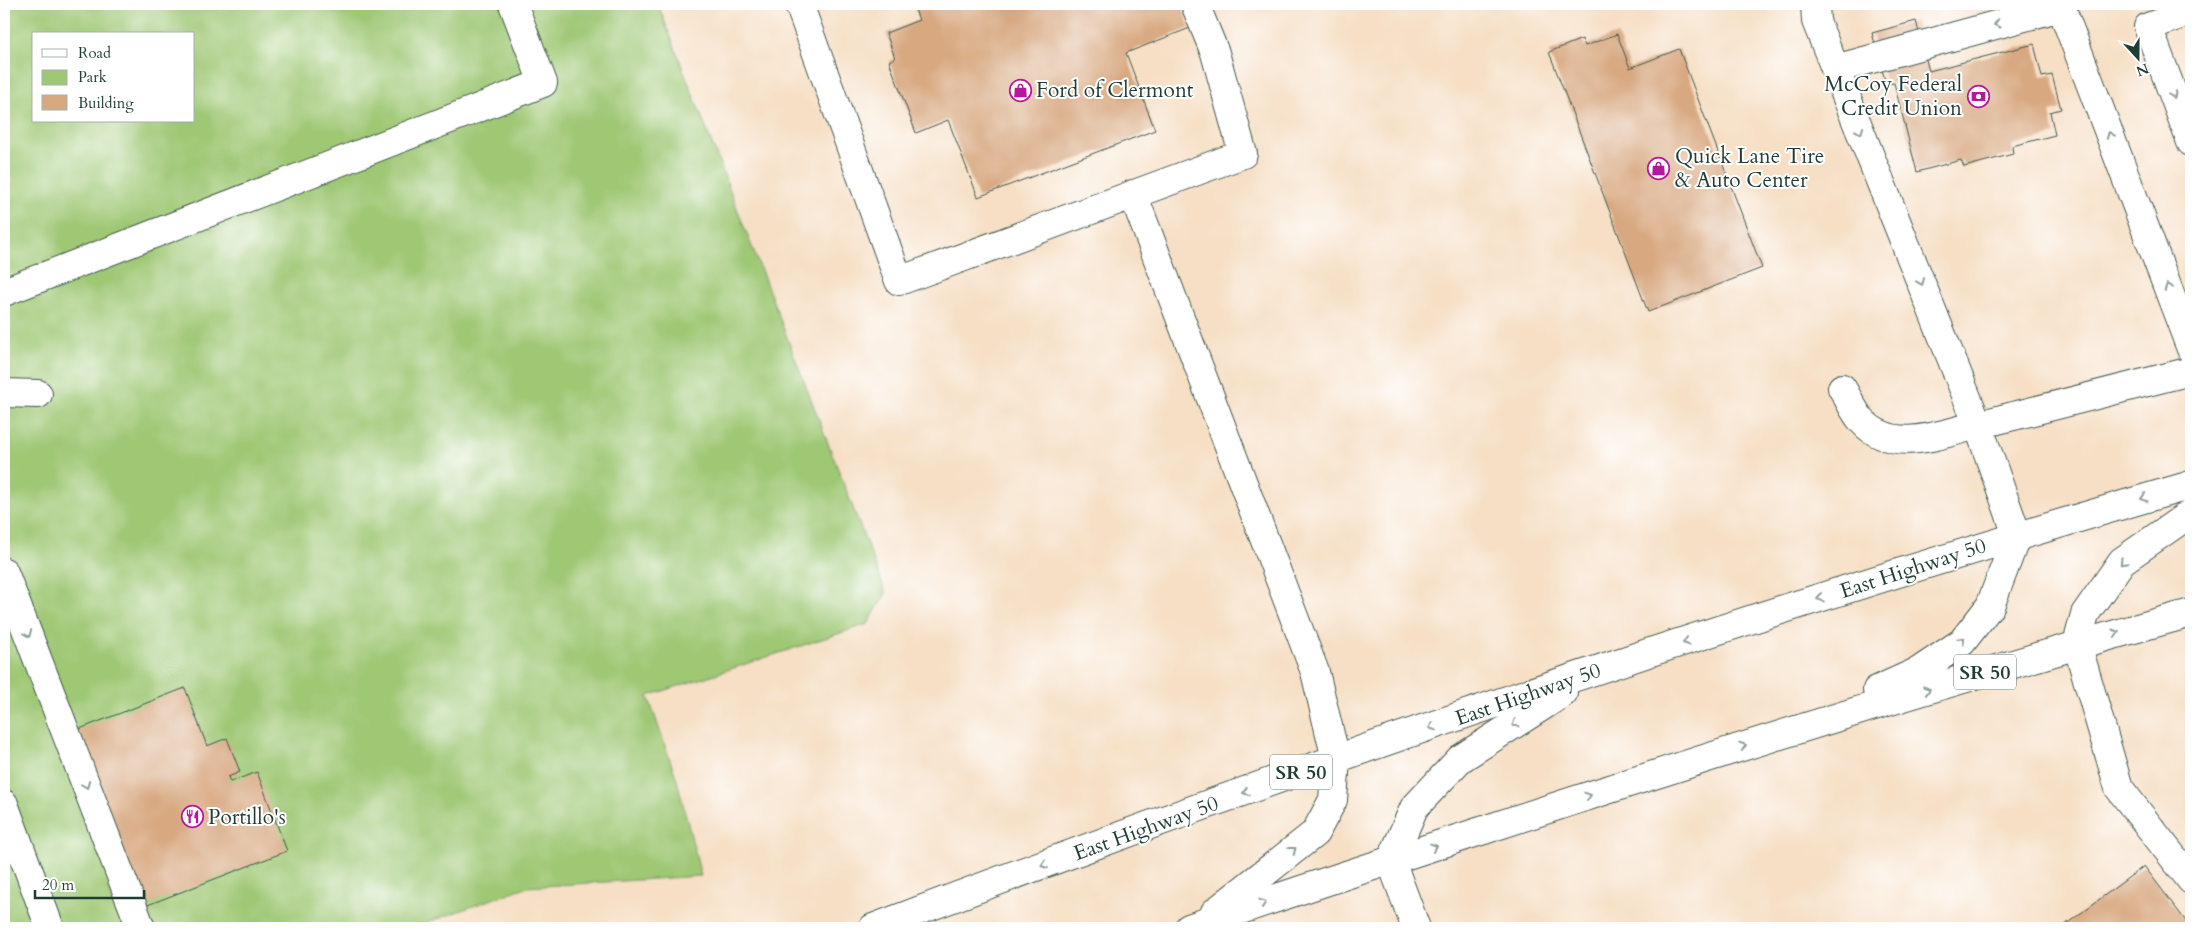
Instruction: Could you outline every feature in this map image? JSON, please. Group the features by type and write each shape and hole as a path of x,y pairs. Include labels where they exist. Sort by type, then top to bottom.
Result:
{"main road":[{"path":"4,292 543,83 512,4"},
{"path":"799,4 899,281 1243,154 1215,53 1195,4"},
{"path":"1780,735 1919,671 1962,642 1990,606 2017,535 1978,425 1816,22 1815,4"},
{"path":"1835,69 2061,5 2191,349"},
{"path":"2191,10 2148,27 2191,142"},
{"path":"1134,194 1316,672 1336,759 1333,800 1315,833 1194,926"},
{"path":"1842,388 1862,421 1880,436 1904,442 2191,371"},
{"path":"4,393 38,394"},
{"name":"East Highway 50","path":"873,928 1336,759 1600,670 2017,535 2191,484"},
{"path":"2191,513 2122,561 2085,614 2077,644 2119,788 2191,880"},
{"path":"4,572 141,928"},
{"name":"SR 50","path":"1194,926 1780,735 2077,644 2191,613"},
{"path":"1416,928 1391,861 1414,808 1460,758 1600,670"},
{"path":"4,804 50,928"}],"green space":[{"path":"4,4 658,4 886,593 868,624 648,696 677,780 701,876 526,887 412,928 4,928"}],"building":[{"name":"Ford of Clermont","path":"913,4 1181,4 1190,28 1126,53 1155,130 978,197 948,120 916,133 889,61 895,58 886,33 919,20"},
{"name":"McCoy Federal Credit Union","path":"1916,21 1929,71 2034,44 2042,77 2052,75 2061,109 2050,112 2055,135 2012,146 2013,154 1964,167 1961,160 1917,172 1894,83 1886,84 1872,33"},
{"name":"Quick Lane Tire & Auto Center","path":"1617,34 1630,68 1679,49 1762,268 1648,312 1549,52 1582,39 1585,46"},
{"name":"Portillo's","path":"185,688 207,746 227,738 240,772 228,777 230,782 257,772 287,851 145,906 77,730"},
{"path":"2144,866 2191,928 2061,928"}],"place":[{"name":"Ford of Clermont","path":"1020,90"},
{"name":"McCoy Federal Credit Union","path":"1978,96"},
{"name":"Quick Lane Tire & Auto Center","path":"1659,168"},
{"name":"Portillo's","path":"192,817"}]}
